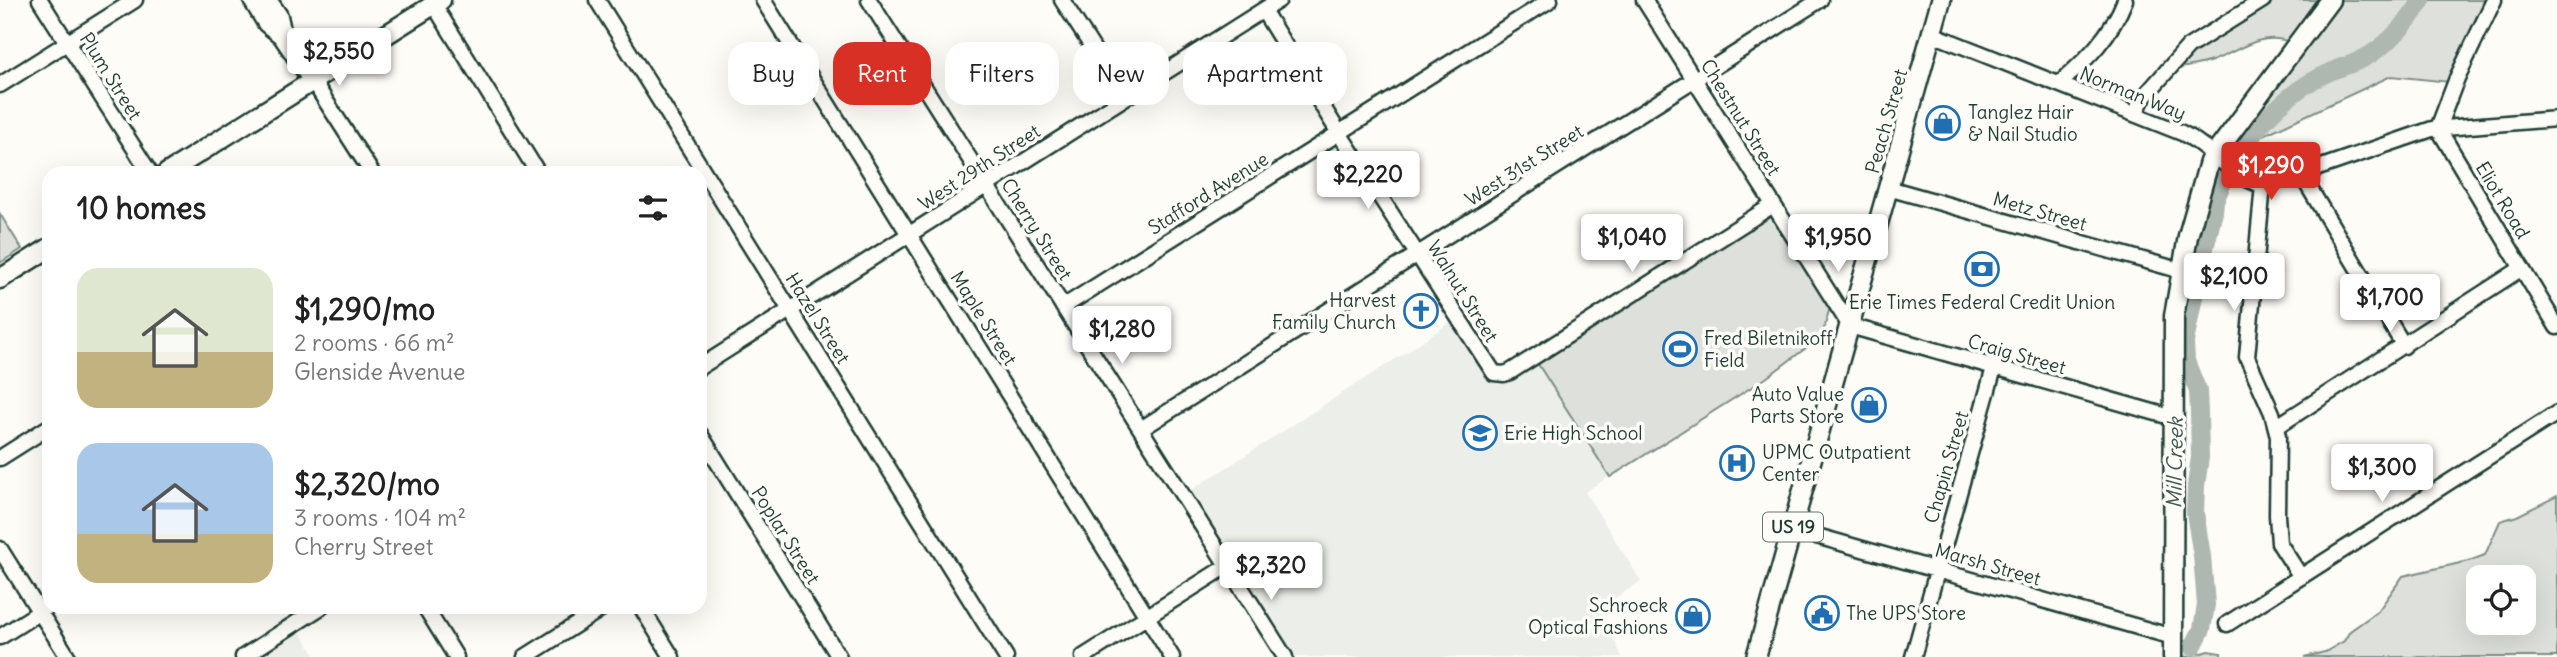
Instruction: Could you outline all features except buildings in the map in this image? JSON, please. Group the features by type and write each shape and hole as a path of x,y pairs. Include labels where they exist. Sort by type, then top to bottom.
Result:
{"main road":[{"path":"253,0 267,23 282,35 313,81"},
{"path":"267,0 278,16 282,35"},
{"name":"Peach Street","path":"1756,657 1941,0"},
{"path":"2173,657 2174,316 2198,197 2207,165 2218,161 2330,0"},
{"path":"178,166 437,2"},
{"path":"0,279 42,252"}],"street":[{"name":"Plum Street","path":"40,0 146,166"},
{"path":"0,85 135,0"},
{"name":"Hazel Street","path":"597,0 700,166"},
{"name":"Maple Street","path":"763,0 1172,657"},
{"name":"Cherry Street","path":"869,0 1285,657"},
{"path":"1062,0 1089,42"},
{"name":"West 29th Street","path":"1169,69 1279,0"},
{"name":"Stafford Avenue","path":"1063,307 1550,0"},
{"name":"Chestnut Street","path":"1644,0 1850,326"},
{"name":"West 31st Street","path":"1141,429 1820,0"},
{"path":"2059,84 2098,48 2125,0"},
{"path":"2135,114 2143,98 2188,47 2263,0"},
{"path":"2438,128 2457,78 2494,0"},
{"path":"437,2 534,166"},
{"name":"Walnut Street","path":"1263,10 1490,370 1500,374 1510,372 1773,205"},
{"name":"Norman Way","path":"1932,34 2191,137 2218,161 2263,185"},
{"path":"313,81 368,166"},
{"name":"West 29th Street","path":"707,363 1111,105"},
{"path":"2301,577 2279,543 2278,436 2247,357 2263,185 2438,128 2557,119"},
{"name":"Eliot Road","path":"2438,128 2557,327"},
{"path":"2301,174 2404,346"},
{"name":"Hazel Street","path":"707,177 1006,657"},
{"name":"Metz Street","path":"1888,188 2182,271"},
{"path":"2276,427 2522,268"},
{"name":"Craig Street","path":"1850,326 2174,418"},
{"name":"Chapin Street","path":"1913,657 1994,368"},
{"path":"2227,624 2557,413"},
{"path":"0,458 42,431"},
{"name":"Poplar Street","path":"707,445 839,657"},
{"name":"Marsh Street","path":"1792,529 2173,637"},
{"path":"0,549 42,606"},
{"path":"1083,657 1227,566"},
{"path":"0,637 42,610"},
{"path":"46,614 68,657"},
{"path":"243,657 310,614"},
{"path":"429,614 456,657"},
{"path":"525,657 593,614"},
{"path":"645,614 672,657"}],"shaded area":[{"path":"2271,0 2316,0 2287,41 2257,41 2212,61 2173,69 2188,51"},
{"path":"2340,0 2489,0 2450,82 2391,76 2225,153 2324,25"},
{"path":"0,214 22,249 0,263"},
{"name":"Fred Biletnikoff Field","path":"1769,214 1830,307 1822,336 1766,378 1610,477 1536,361"},
{"name":"Erie High School","path":"1723,243 1822,336 1766,378 1585,492 1641,581 1600,608 1622,657 1293,657 1190,491 1453,320 1497,378"},
{"path":"2557,496 2557,657 2304,657 2325,652 2344,641 2350,631 2378,611 2403,576 2485,555 2500,521 2517,516"},
{"path":"300,631 316,657 258,657"},
{"path":"2183,641 2189,642 2199,654 2208,651 2221,653 2221,657 2183,657"}],"waterway":[{"name":"Mill Creek","path":"2193,647 2202,629 2206,605 2195,513 2200,457 2198,391 2186,361 2185,342 2215,201 2242,149 2281,104 2317,78 2362,59 2382,46 2401,29 2422,0"}],"place":[{"name":"Tanglez Hair & Nail Studio","path":"1943,123"},
{"name":"Erie Times Federal Credit Union","path":"1982,269"},
{"name":"Harvest Family Church","path":"1421,311"},
{"name":"Fred Biletnikoff Field","path":"1680,349"},
{"name":"Auto Value Parts Store","path":"1869,405"},
{"name":"Erie High School","path":"1480,433"},
{"name":"UPMC Outpatient Center","path":"1737,463"},
{"name":"The UPS Store","path":"1822,613"},
{"name":"Schroeck Optical Fashions","path":"1693,616"}]}
